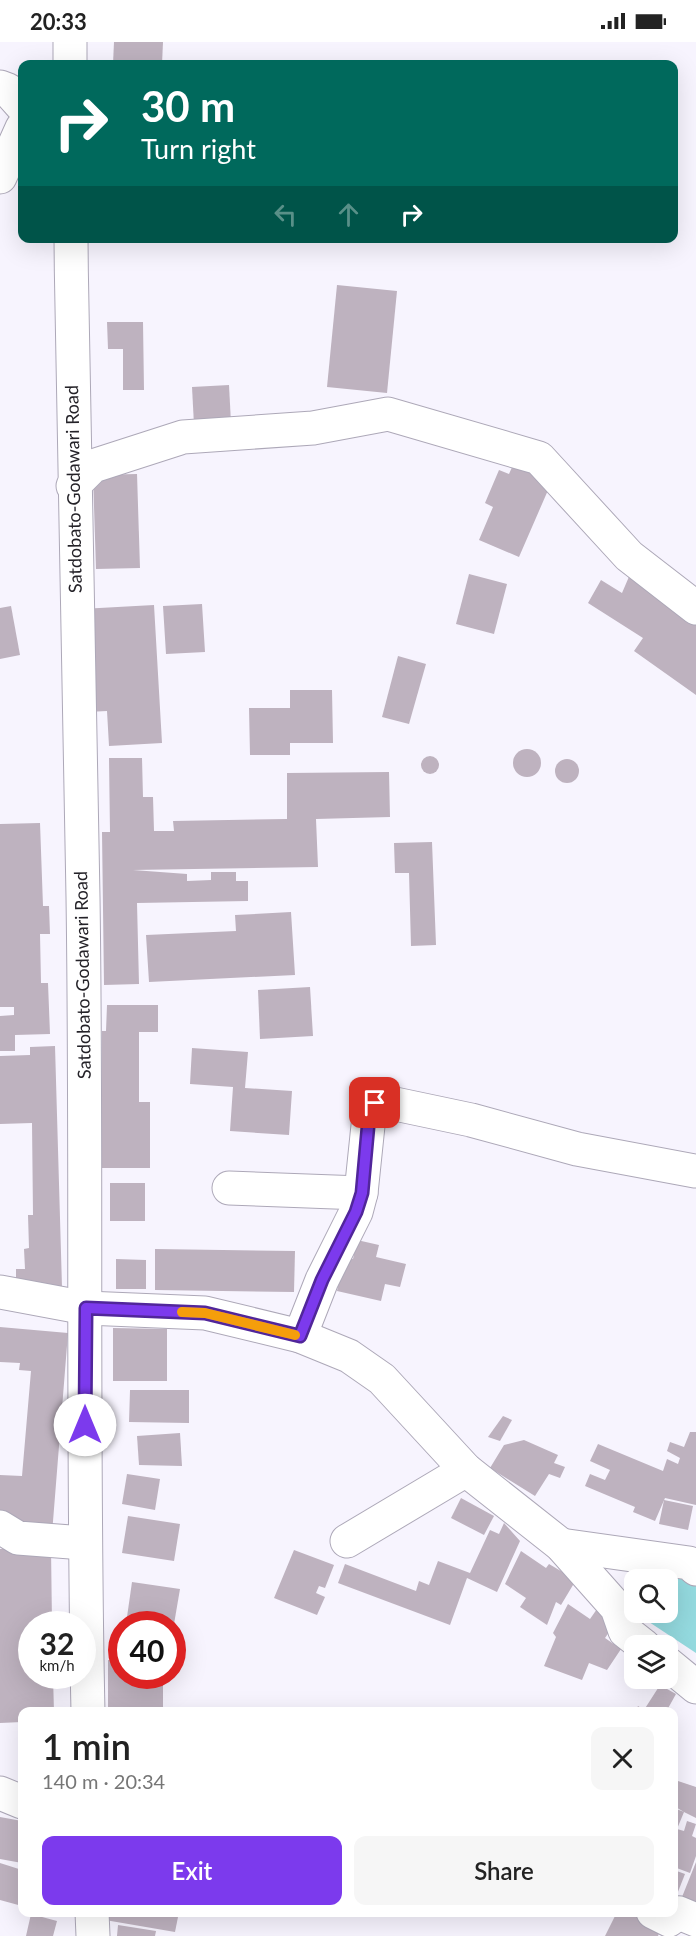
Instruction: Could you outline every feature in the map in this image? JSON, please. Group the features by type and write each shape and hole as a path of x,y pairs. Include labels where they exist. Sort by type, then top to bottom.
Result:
{"street":[{"path":"70,42 70,60"},
{"path":"0,87 8,90 18,101"},
{"path":"0,177 18,137"},
{"name":"Satdobato-Godawari Road","path":"71,243 73,486 83,896 86,1308 84,1543 88,1707"},
{"path":"73,486 93,466 183,437 313,428 388,414 538,458 629,556 696,608"},
{"path":"300,1336 322,1280 356,1212 362,1193 369,1116 375,1103 381,1101 471,1120 577,1149 695,1171"},
{"path":"229,1188 362,1193"},
{"path":"0,1292 86,1308 205,1313 300,1336 349,1356 382,1379 466,1470 561,1545 618,1608 625,1630 631,1635"},
{"path":"347,1541 466,1470"},
{"path":"0,1527 18,1538 84,1543"},
{"path":"561,1545 689,1563 696,1569"},
{"path":"678,1672 696,1687"},
{"path":"0,1793 18,1800"},
{"path":"678,1914 696,1920"},
{"path":"92,1917 93,1936"}],"water":[{"path":"684,1570 696,1579 696,1653 678,1641 678,1635 669,1635 651,1623 678,1623 678,1578"}],"building":[{"path":"114,42 163,42 162,60 113,60"},
{"path":"337,285 397,291 387,393 327,387"},
{"path":"107,322 143,322 144,390 123,390 123,349 108,349"},
{"path":"229,385 231,423 194,425 192,387"},
{"path":"513,465 552,481 519,557 479,540 493,507 485,503 499,470 509,474"},
{"path":"137,474 140,568 96,569 93,475"},
{"path":"631,572 674,612 696,625 696,695 634,651 643,638 588,603 601,580 622,593"},
{"path":"469,574 507,584 494,634 456,624"},
{"path":"202,604 205,652 166,654 163,606"},
{"path":"154,605 162,743 109,746 107,711 87,712 81,609"},
{"path":"11,606 20,655 0,659 0,608"},
{"path":"398,656 426,664 409,724 382,717"},
{"path":"290,690 332,690 333,743 290,743 290,755 250,755 249,708 290,708"},
{"path":"527,749 537,753 541,763 537,773 527,777 517,773 513,763 517,753"},
{"path":"426,756 434,756 439,761 437,772 426,774 421,769 421,761"},
{"path":"109,758 142,758 143,797 153,797 154,831 174,831 173,821 287,819 287,773 389,772 390,817 316,819 318,867 133,870 187,874 187,881 211,880 211,872 236,872 236,881 248,881 248,901 137,903 139,984 104,985 102,832 110,832"},
{"path":"567,759 575,763 579,771 575,779 567,783 559,779 555,771 559,763"},
{"path":"40,823 43,906 49,906 50,934 40,934 41,983 48,983 50,1034 15,1035 15,1051 0,1051 0,1016 14,1015 14,1007 0,1007 0,824"},
{"path":"432,842 436,945 411,946 409,873 395,873 394,843"},
{"path":"291,912 295,975 149,982 146,935 236,931 235,915"},
{"path":"310,987 313,1036 260,1039 258,990"},
{"path":"107,1005 158,1005 158,1032 139,1032 139,1102 150,1102 150,1168 102,1168 102,1031 106,1031"},
{"path":"55,1046 62,1287 16,1288 16,1269 25,1269 24,1249 29,1248 28,1215 33,1215 32,1123 0,1124 0,1056 30,1055 30,1047"},
{"path":"192,1048 248,1052 245,1088 292,1091 289,1135 230,1131 233,1087 190,1084"},
{"path":"110,1183 145,1183 145,1221 110,1221"},
{"path":"357,1240 379,1245 376,1257 406,1264 400,1287 385,1284 381,1301 337,1291 344,1257 353,1259"},
{"path":"155,1249 295,1251 294,1292 155,1290"},
{"path":"116,1259 146,1260 146,1289 116,1289"},
{"path":"0,1327 68,1333 52,1534 0,1516 0,1475 22,1476 31,1371 19,1370 20,1363 0,1362"},
{"path":"113,1328 167,1329 167,1381 113,1381"},
{"path":"130,1390 189,1390 189,1423 129,1422"},
{"path":"503,1416 512,1420 500,1441 488,1437"},
{"path":"690,1432 696,1432 696,1505 665,1498 655,1521 633,1512 635,1507 585,1486 590,1474 605,1480 610,1470 590,1461 598,1444 663,1471 667,1459 678,1464 680,1458 667,1451 670,1442 684,1447"},
{"path":"180,1433 182,1466 139,1465 137,1436"},
{"path":"524,1440 558,1455 554,1463 565,1467 560,1478 549,1474 535,1496 490,1468 504,1445"},
{"path":"127,1474 160,1479 155,1510 122,1504"},
{"path":"461,1498 494,1516 484,1535 451,1518"},
{"path":"664,1500 693,1506 688,1530 659,1524"},
{"path":"128,1516 180,1524 174,1561 122,1553"},
{"path":"504,1523 520,1541 497,1592 467,1578 450,1625 338,1583 345,1564 416,1591 419,1581 429,1585 438,1561 470,1573 490,1530 499,1534"},
{"path":"51,1548 52,1611 18,1611 18,1689 53,1689 54,1707 18,1707 18,1722 0,1723 0,1549"},
{"path":"294,1550 334,1565 325,1588 319,1586 316,1593 325,1597 317,1615 274,1598"},
{"path":"521,1551 546,1568 549,1564 576,1580 561,1605 556,1602 547,1625 520,1607 526,1598 505,1584"},
{"path":"132,1582 180,1589 176,1611 128,1611"},
{"path":"568,1604 590,1619 597,1609 616,1622 605,1638 621,1649 607,1670 589,1663 582,1680 544,1666 556,1637 553,1633"},
{"path":"108,1689 163,1689 163,1707 108,1707"},
{"path":"657,1689 667,1689 676,1694 669,1707 646,1707"},
{"path":"678,1781 696,1787 696,1818 678,1808"},
{"path":"678,1810 684,1812 678,1827"},
{"path":"0,1817 18,1820 18,1862 0,1859"},
{"path":"687,1821 696,1824 692,1836 696,1838 696,1856 690,1873 678,1868 678,1829 684,1831"},
{"path":"696,1862 696,1909 680,1902"},
{"path":"0,1863 18,1869 18,1905 0,1900"},
{"path":"678,1871 685,1874 678,1892"},
{"path":"30,1917 57,1921 53,1936 26,1936"},
{"path":"106,1917 178,1917 175,1932 105,1920"},
{"path":"614,1917 645,1917 642,1923 661,1928 658,1936 605,1936"},
{"path":"118,1925 156,1931 155,1936 117,1936"}],"slow traffic":[{"path":"182,1312 205,1313 295,1335"}],"route":[{"path":"85,1425 86,1308 205,1313 300,1336 322,1280 356,1212 362,1193 369,1116 375,1103"}]}
